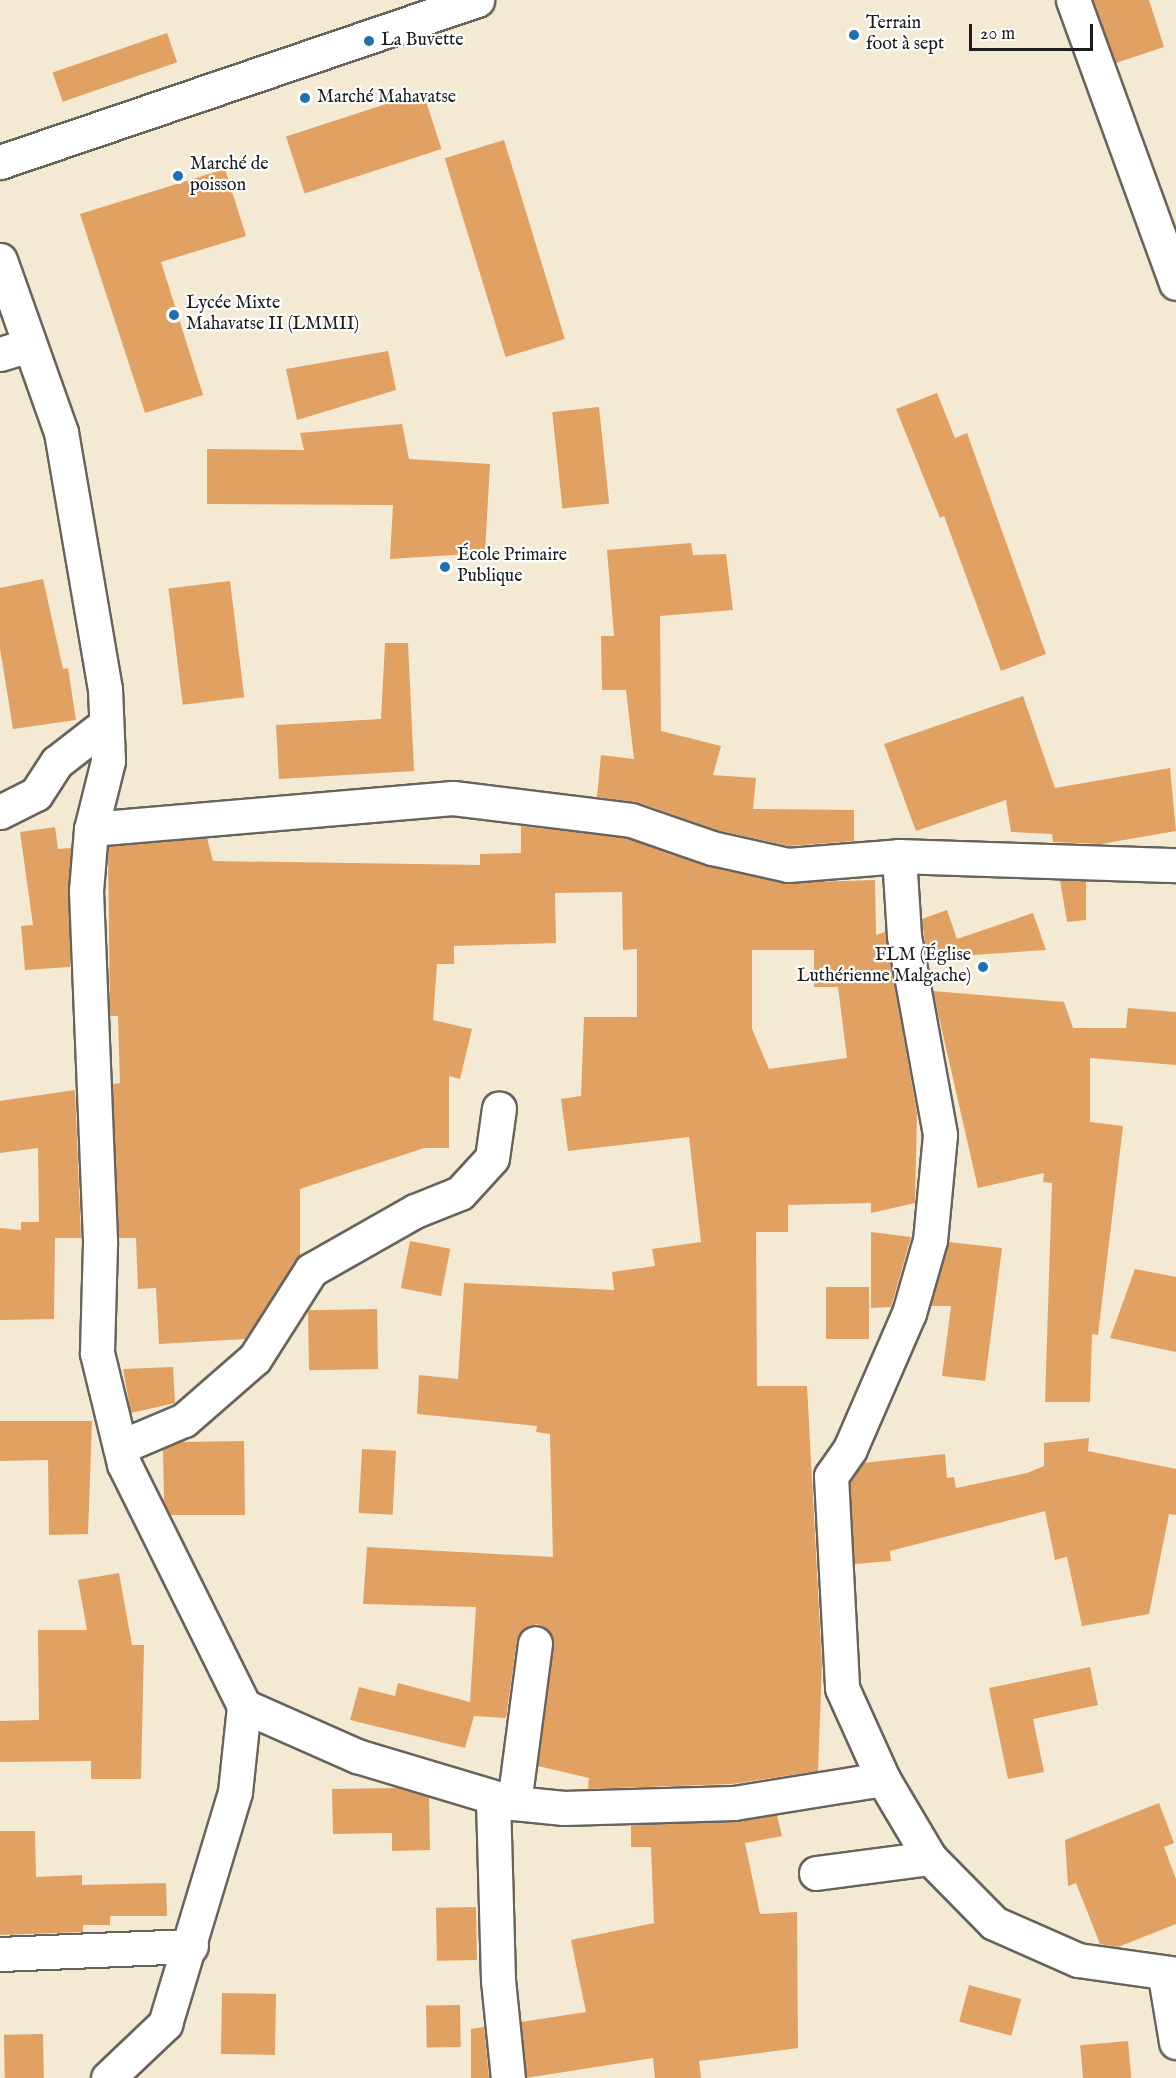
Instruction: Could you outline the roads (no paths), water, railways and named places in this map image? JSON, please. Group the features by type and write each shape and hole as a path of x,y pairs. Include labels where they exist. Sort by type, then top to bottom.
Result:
{"street":[{"path":"0,162 477,0"},
{"path":"1073,0 1176,283"},
{"path":"0,260 14,349 61,432 106,724 108,761 92,829 86,891 100,1244 97,1353 120,1447 244,1706 235,1792 192,1946 165,2024 108,2078"},
{"path":"0,812 36,794 57,762 106,724"},
{"path":"92,829 453,798 632,820 712,848 788,864 899,856 1176,865"},
{"path":"899,856 904,936 940,1135 930,1240 909,1313 850,1449 831,1476 842,1688 884,1779 930,1858 994,1923 1078,1960 1171,1975 1176,2042"},
{"path":"120,1447 184,1420 255,1358 310,1270 415,1211 460,1193 492,1158 499,1108"},
{"path":"508,2078 498,1980 504,1801 535,1643"},
{"path":"244,1706 357,1756 504,1801 564,1808 734,1803 884,1779"},
{"path":"816,1873 930,1858"},
{"path":"0,1954 192,1946"}],"place":[{"name":"Terrain foot à sept","path":"854,35"},
{"name":"La Buvette","path":"369,41"},
{"name":"Marché Mahavatse","path":"305,98"},
{"name":"Marché de poisson","path":"178,176"},
{"name":"Lycée Mixte Mahavatse II (LMMII)","path":"174,315"},
{"name":"École Primaire Publique","path":"445,567"},
{"name":"FLM (Église Luthérienne Malgache)","path":"983,967"}]}
